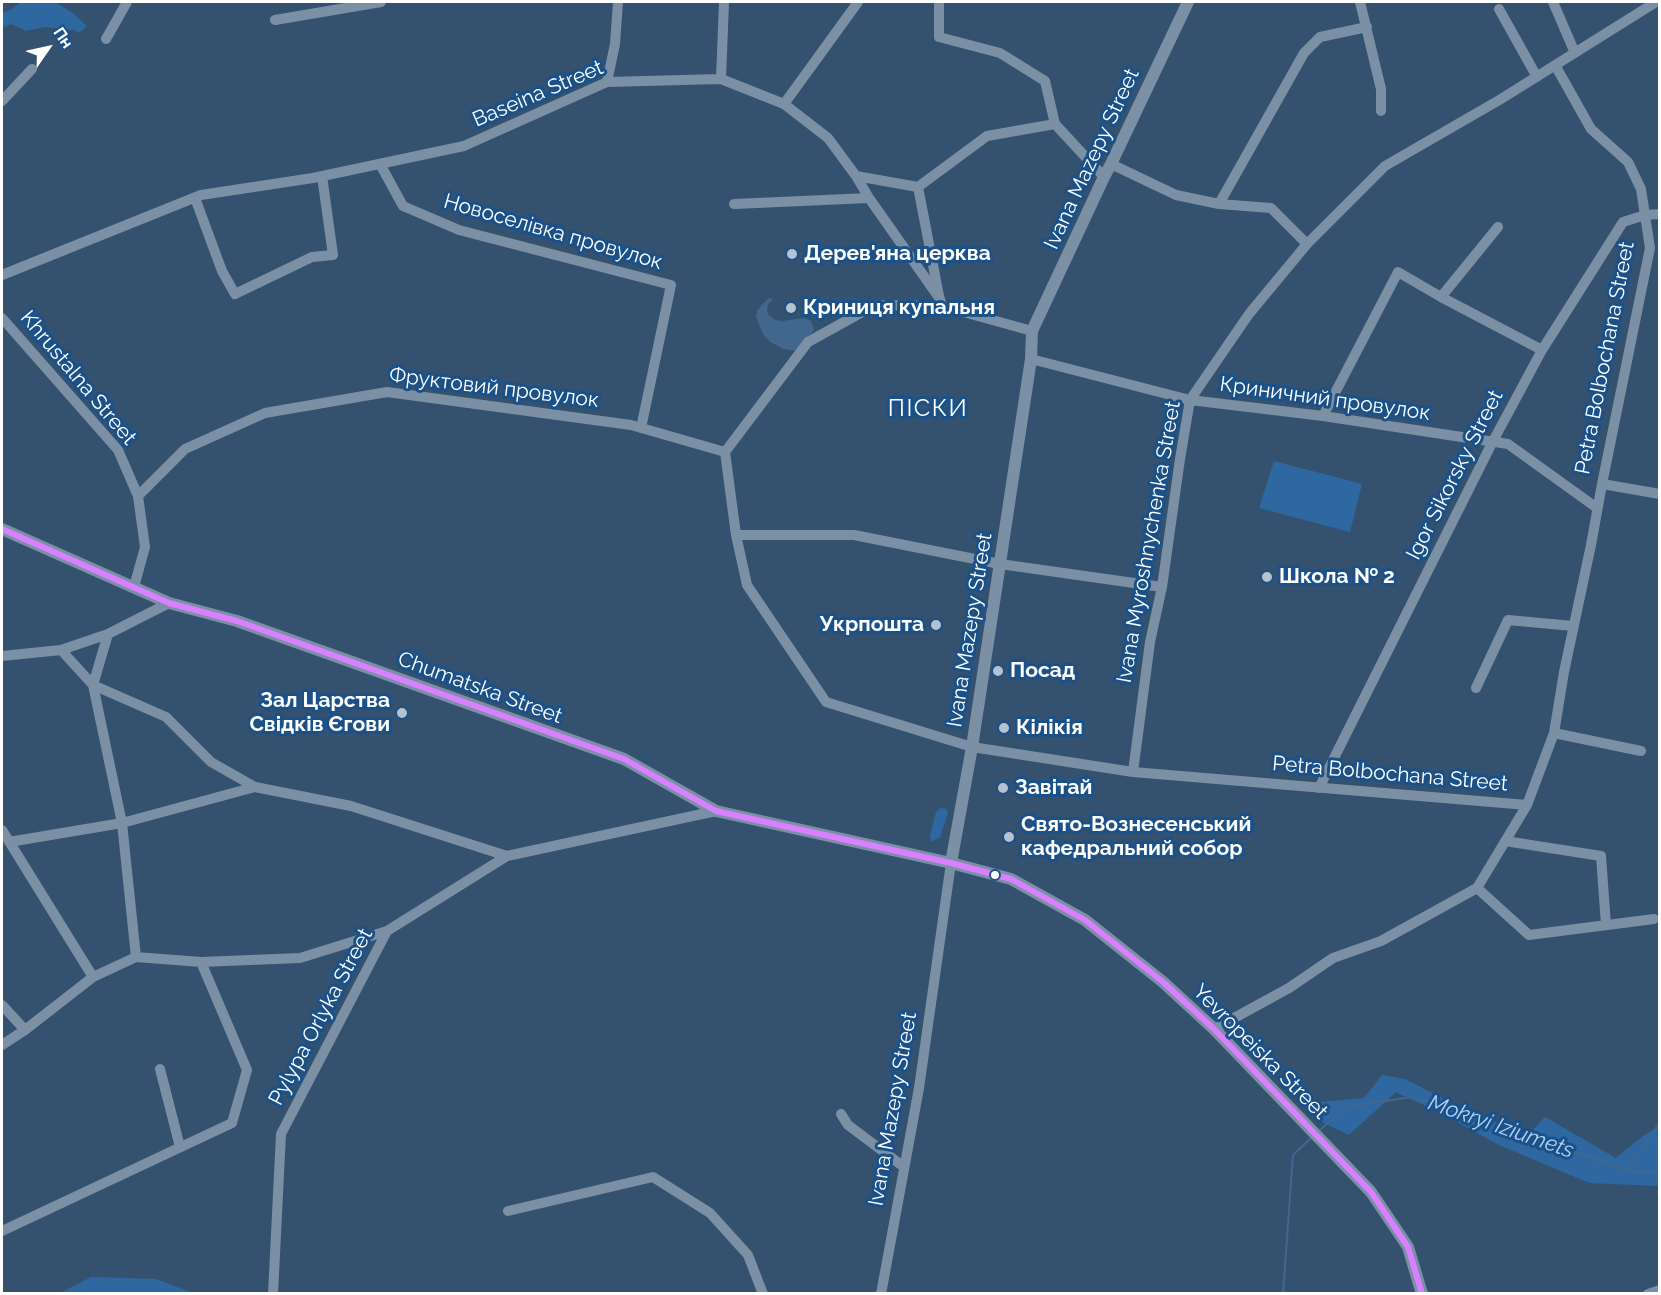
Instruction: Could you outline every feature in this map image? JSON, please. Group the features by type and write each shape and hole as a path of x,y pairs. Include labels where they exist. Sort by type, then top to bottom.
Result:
{"street":[{"path":"106,39 128,2"},
{"path":"275,20 381,2"},
{"path":"607,82 615,44 618,2"},
{"path":"721,79 724,2"},
{"path":"784,104 858,2"},
{"path":"939,2 939,37 1000,52 1045,81 1055,124 1104,177"},
{"name":"Ivana Mazepy Street","path":"880,1293 919,1088 951,863 972,747 1031,359 1032,331 1188,2"},
{"path":"1360,2 1381,88 1381,111"},
{"path":"1553,2 1575,53"},
{"name":"Ivana Myroshnychenka Street","path":"1133,772 1150,642 1162,587 1179,459 1190,400 1249,314 1307,244 1385,166 1501,99 1656,2"},
{"path":"1499,9 1536,77"},
{"path":"1219,204 1304,53 1320,37 1367,27"},
{"name":"Petra Bolbochana Street","path":"725,452 736,535 747,585 826,702 972,747 1133,772 1527,805 1554,733 1573,626 1650,248 1641,189 1628,162 1592,129 1555,65"},
{"path":"2,101 32,69"},
{"name":"Baseina Street","path":"2,275 201,195 322,176 464,146 607,82 721,79 784,104 828,138 941,303"},
{"path":"856,176 918,187 987,136 1055,124"},
{"name":"Новоселівка провулок","path":"380,164 403,207 459,230 671,285 641,429"},
{"path":"1111,164 1176,195 1219,204 1270,208 1307,244"},
{"path":"195,198 222,271 236,294 312,257 333,255 322,176"},
{"path":"918,187 941,303"},
{"path":"734,204 869,198"},
{"name":"Igor Sikorsky Street","path":"1319,788 1492,443 1542,350 1623,222 1659,213"},
{"path":"1441,297 1498,227"},
{"path":"1323,416 1398,272 1542,350"},
{"path":"725,452 808,342 875,306 941,303 1032,331"},
{"name":"Khrustalna Street","path":"2,318 118,450 138,496 145,547 134,587"},
{"name":"Криничний провулок","path":"1031,359 1190,400 1323,416 1508,444 1597,508"},
{"name":"Фруктовий провулок","path":"138,496 185,449 265,413 387,392 631,425 725,452"},
{"path":"1602,484 1659,494"},
{"name":"Chumatska Street","path":"2,529 169,603 237,621 624,759 716,811 951,863"},
{"path":"736,535 854,535 1000,564 1162,587"},
{"path":"2,656 61,650 108,634 169,603"},
{"path":"1476,688 1508,620 1573,626"},
{"path":"108,634 93,685 122,823 136,957"},
{"path":"61,650 93,685 166,717 211,762 255,787 351,806 507,856"},
{"path":"1554,733 1641,751"},
{"path":"9,842 122,823 255,787"},
{"path":"1214,1029 1289,988 1333,958 1381,941 1477,888 1527,805"},
{"name":"Pylypa Orlyka Street","path":"273,1293 281,1134 387,932 507,856 716,811"},
{"path":"2,830 93,976"},
{"path":"1505,841 1601,856 1606,925"},
{"name":"Yevropeiska Street","path":"951,863 1011,879 1085,920 1163,982 1214,1029 1371,1192 1408,1247 1422,1293"},
{"path":"1477,888 1529,934 1654,919"},
{"path":"2,1045 25,1030 93,976 136,957 201,962 300,958 387,932"},
{"path":"2,1231 232,1123 247,1070 201,962"},
{"path":"2,1005 25,1030"},
{"path":"160,1069 180,1147"},
{"path":"841,1114 848,1125 904,1167"},
{"path":"508,1211 653,1177 710,1212 748,1255 763,1293"},
{"path":"1648,1293 1659,1290"}],"shaded area":[{"path":"21,2 55,2 87,26 79,33 74,30 45,27 26,31 11,24 2,28 2,13"},
{"path":"769,298 773,299 768,304 768,314 775,320 804,318 811,321 814,330 797,351 784,349 770,342 763,334 756,317 757,311"},
{"path":"1274,461 1362,484 1350,532 1259,508"},
{"path":"941,808 946,809 948,813 940,837 931,841 930,836 936,812"},
{"path":"1382,1075 1405,1079 1524,1139 1545,1117 1616,1158 1643,1136 1659,1127 1659,1186 1589,1183 1499,1145 1441,1113 1396,1092 1349,1135 1322,1122 1321,1102 1364,1098"},
{"path":"91,1277 156,1279 193,1293 60,1293"}],"waterway":[{"name":"Mokryi Iziumets","path":"1318,1132 1345,1107 1412,1097 1479,1117 1626,1170 1660,1122"},
{"name":"Mokryi Iziumets","path":"1283,1294 1293,1155 1311,1138"},
{"path":"1626,1171 1660,1173"}],"transit line":[{"path":"2,529 169,603 237,621 624,759 716,811 951,863 1011,879 1085,920 1163,982 1214,1029 1371,1192 1408,1247 1422,1294"}],"place":[{"name":"Дерев'яна церква","path":"792,254"},
{"name":"Криниця купальня","path":"791,308"},
{"name":"Школа № 2","path":"1267,577"},
{"name":"Укрпошта","path":"936,625"},
{"name":"Посад","path":"998,671"},
{"name":"Зал Царства Свідків Єгови","path":"402,713"},
{"name":"Кілікія","path":"1004,728"},
{"name":"Завітай","path":"1003,788"},
{"name":"Свято-Вознесенський кафедральний собор","path":"1009,837"}],"district":[{"name":"ПІСКИ","path":"928,409"}]}
